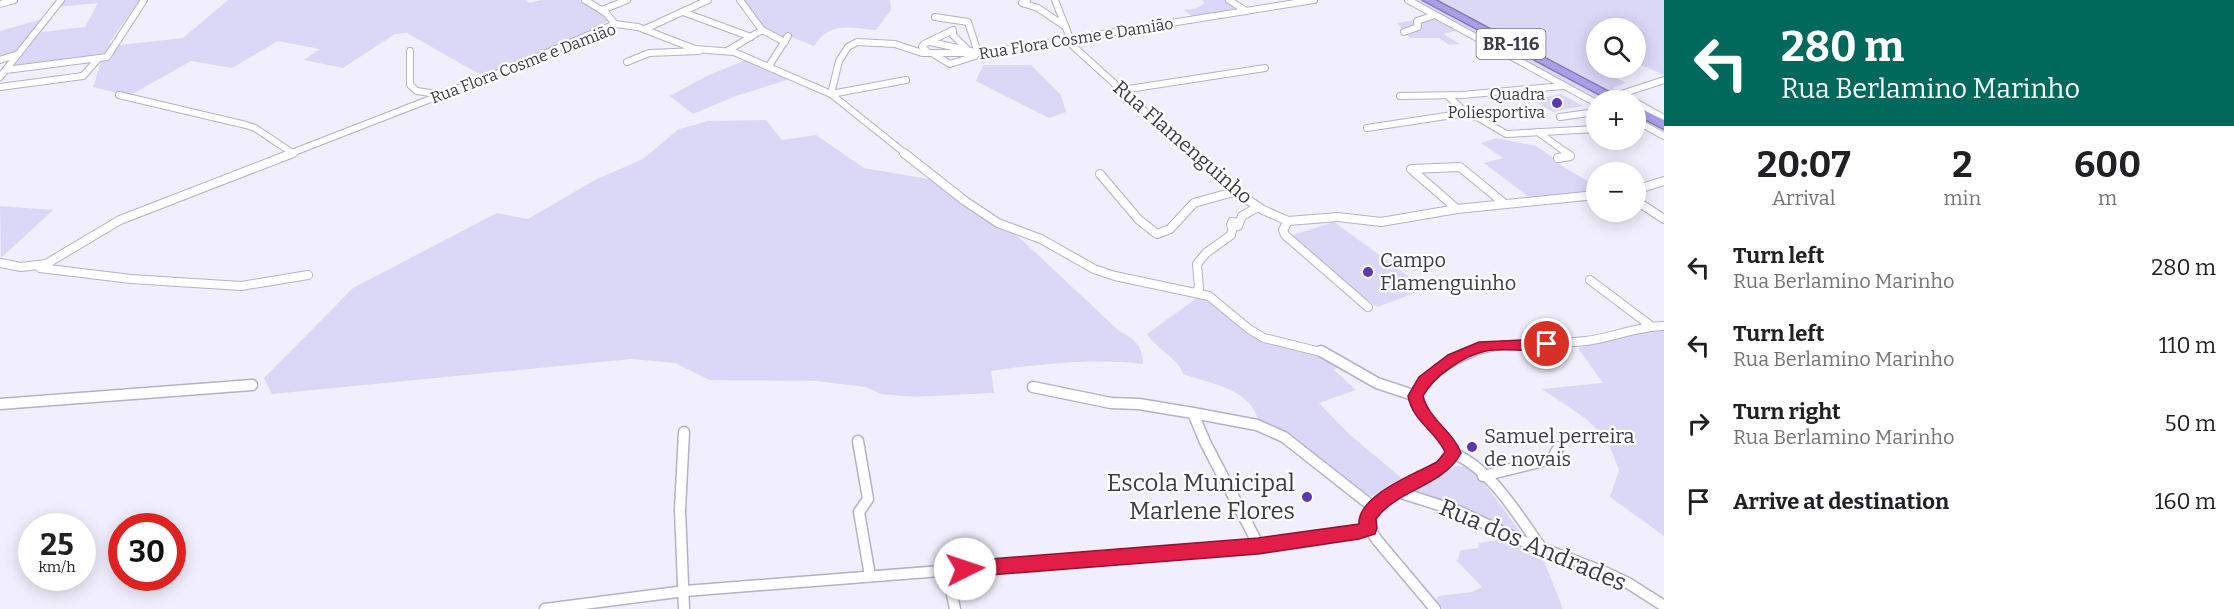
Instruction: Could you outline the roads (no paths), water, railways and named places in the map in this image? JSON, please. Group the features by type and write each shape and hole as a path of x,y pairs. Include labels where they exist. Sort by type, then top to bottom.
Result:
{"highway":[{"name":"BR-116","path":"1428,0 1603,90"},
{"path":"1646,115 1664,125"}],"street":[{"path":"0,4 14,0"},
{"path":"0,77 62,0"},
{"path":"6,70 108,56 144,0"},
{"path":"585,0 602,10 615,24"},
{"path":"602,10 627,0"},
{"path":"645,29 708,0"},
{"path":"740,0 762,30 787,39 769,66"},
{"path":"1027,0 1022,3 1038,8 1063,25"},
{"path":"1055,0 1068,39"},
{"path":"1229,0 1246,11"},
{"name":"Rua Flora Cosme e Damião","path":"37,267 46,264 120,220 615,24 645,29 701,50 734,52 831,94 839,61 848,47 854,43 895,44 922,53 981,53 1246,11 1287,2 1314,0"},
{"path":"1408,0 1586,98"},
{"path":"683,12 751,37"},
{"path":"1404,32 1418,27 1417,21 1435,15"},
{"path":"935,17 968,22 981,53"},
{"path":"727,51 762,30"},
{"path":"968,50 953,35 953,30 922,46 950,64 981,53"},
{"name":"Rua Flamenguinho","path":"1068,39 1194,156 1258,207 1288,221 1338,217 1381,222 1457,209 1586,196"},
{"path":"929,42 981,53"},
{"path":"627,62 646,53 683,53 701,50"},
{"path":"410,51 410,65 406,76 410,86 418,92 441,94"},
{"path":"0,60 19,54"},
{"path":"0,87 83,76 88,74 98,59"},
{"path":"1122,90 1265,68"},
{"path":"831,94 906,80"},
{"path":"1636,90 1664,80"},
{"path":"1400,96 1448,96 1564,86"},
{"path":"831,94 965,201 998,222 1041,239 1094,268 1115,276 1196,291 1209,296 1249,329 1264,338 1324,352 1377,383 1416,396"},
{"path":"119,95 246,124 291,152"},
{"path":"1448,96 1465,110 1464,114"},
{"path":"1646,108 1664,118"},
{"path":"1560,117 1586,113"},
{"path":"1366,128 1464,114 1479,118 1506,134 1586,130"},
{"path":"1648,127 1664,136"},
{"path":"1538,132 1570,156 1558,158"},
{"path":"1457,209 1411,169 1460,166 1505,204"},
{"path":"1100,174 1139,220 1157,234 1163,233 1177,223 1191,205 1237,191"},
{"path":"1646,187 1664,181"},
{"path":"1196,291 1199,288 1197,264 1206,253 1231,236 1235,225 1247,212 1258,207"},
{"path":"1646,207 1664,219"},
{"path":"1288,221 1283,230 1285,235 1368,307"},
{"path":"0,264 131,279 241,286 261,285 308,275"},
{"path":"1590,280 1651,326"},
{"path":"1540,546 1484,476 1467,459 1453,453 1450,446 1421,412 1416,396 1421,385 1433,373 1464,353 1484,346 1579,342 1651,326 1664,326"},
{"path":"0,404 252,385"},
{"path":"1033,387 1111,403 1139,404 1257,425 1284,437 1373,507"},
{"path":"1193,413 1205,442 1258,546"},
{"path":"684,432 680,510 684,609"},
{"path":"858,441 868,499 859,512 870,576"},
{"path":"1484,476 1548,460 1553,457 1559,447"},
{"path":"1435,609 1377,540 1369,528 1367,518 1379,502 1443,466 1453,453"},
{"name":"Rua dos Andrades","path":"1398,492 1458,511 1520,540 1540,546 1628,583 1664,606"},
{"path":"544,609 685,591 1258,546 1359,532 1369,528"},
{"path":"947,570 955,609"}],"place":[{"name":"Quadra Poliesportiva","path":"1557,103"},
{"name":"Campo Flamenguinho","path":"1368,272"},
{"name":"Samuel perreira de novais","path":"1472,447"},
{"name":"Escola Municipal Marlene Flores","path":"1307,497"}]}
